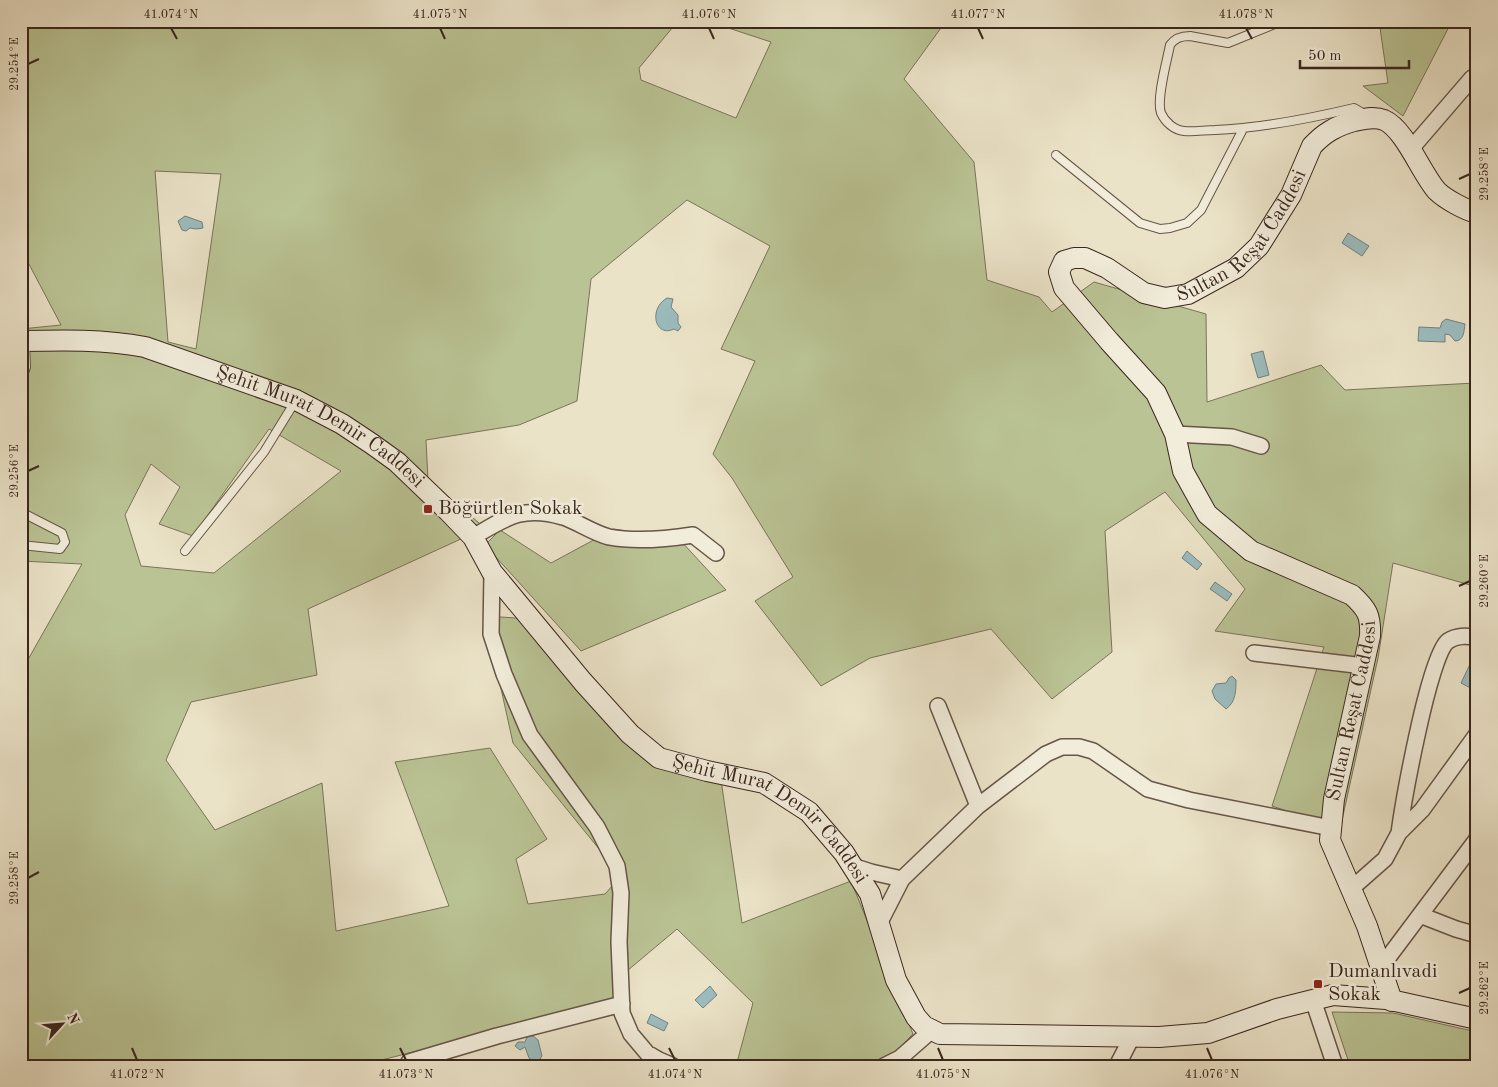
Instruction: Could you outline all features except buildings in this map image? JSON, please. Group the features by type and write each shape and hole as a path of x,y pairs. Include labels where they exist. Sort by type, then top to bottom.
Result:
{"street":[{"path":"1410,150 1472,78"},
{"name":"Sultan Reşat Caddesi","path":"1392,1001 1367,926 1330,840 1334,799 1364,666 1371,622 1364,607 1352,596 1252,551 1207,514 1182,472 1175,434 1156,393 1064,288 1059,272 1064,261 1074,258 1086,258 1107,268 1144,293 1165,298 1188,294 1236,268 1259,246 1291,195 1312,146 1317,140 1341,125 1363,119 1376,118 1396,129 1437,192 1467,210 1477,212"},
{"name":"Şehit Murat Demir Caddesi","path":"23,341 90,340 119,342 145,347 296,400 342,424 397,462 472,537 492,572 583,682 630,734 659,758 764,783 809,812 844,853 870,894 896,980 916,1018 924,1026 932,1030"},
{"path":"1175,434 1232,438 1261,446"},
{"path":"472,537 510,516 529,512 562,517 608,536 632,539 693,535 716,553"},
{"path":"492,572 491,634 504,674 530,735 596,827 617,866 621,893 619,942 622,1013 631,1034 647,1053 673,1066"},
{"path":"1399,833 1405,792 1421,720 1440,652 1447,642 1460,635 1477,637"},
{"path":"1254,653 1364,666"},
{"path":"938,706 978,806"},
{"path":"1351,889 1384,859 1399,833 1422,810 1477,734"},
{"path":"879,924 902,879 978,806 1046,754 1062,746 1078,746 1092,751 1148,789 1188,800 1332,828"},
{"path":"1381,967 1477,839"},
{"path":"852,866 902,879"},
{"path":"1420,915 1456,929 1477,934"},
{"path":"884,1066 900,1058 932,1030 940,1034 1159,1038 1208,1033 1277,1009 1333,995 1392,1001 1477,1019"},
{"path":"1313,1000 1335,1066"},
{"path":"409,1062 497,1036 622,1004"},
{"path":"1117,1066 1132,1037"}],"lane":[{"path":"1282,21 1228,42 1184,36 1178,38 1170,45 1160,99 1162,114 1166,122 1184,131 1243,129 1304,120 1354,108 1361,112 1363,119"},
{"path":"1056,155 1140,223 1160,229 1170,228 1187,222 1201,210 1243,129"},
{"path":"21,381 26,367 23,341"},
{"path":"185,551 264,452 296,400"},
{"path":"21,483 24,500 22,512 62,533 65,542 60,549 21,545"}],"green space":[{"path":"21,21 678,21 639,68 641,80 736,118 771,42 707,21 946,21 904,79 974,162 987,280 1039,297 1052,312 1094,282 1206,314 1207,402 1321,365 1345,390 1475,383 1477,377 1477,587 1393,563 1378,658 1340,829 1272,806 1324,647 1215,631 1245,589 1165,492 1105,531 1112,652 1052,699 991,629 870,658 821,686 755,601 793,577 732,478 713,454 755,361 721,349 770,246 687,200 591,279 577,401 519,425 426,440 428,480 485,528 308,609 317,675 191,702 166,760 215,830 322,783 336,931 449,906 395,762 490,748 547,839 516,859 528,904 605,894 621,876 513,743 485,616 516,618 667,761 721,780 742,923 851,881 913,1034 887,1060 857,1066 736,1066 753,1003 677,929 621,976 614,1001 358,1066 21,1066 21,672 82,564 21,561 21,329 61,325 21,249","holes":["155,171 221,174 196,349 168,342","269,429 341,471 214,573 141,566 125,515 151,464 180,487 159,524 193,536"]},
{"path":"1379,21 1452,21 1403,116 1363,86 1388,83"},
{"path":"614,529 680,540 726,590 581,651 485,545 500,530 551,563"},
{"path":"1332,1012 1393,1013 1477,1032 1477,1066 1350,1066"}],"water":[{"path":"185,216 202,222 203,228 182,230 178,221"},
{"path":"1348,233 1369,246 1362,256 1342,243"},
{"path":"667,298 673,299 671,307 678,315 678,323 681,327 678,331 674,329 662,330 656,321 657,309"},
{"path":"1446,319 1465,324 1463,335 1458,341 1445,334 1445,342 1418,341 1419,327 1440,328 1442,322"},
{"path":"1263,351 1269,375 1258,378 1251,354"},
{"path":"1187,551 1202,564 1197,570 1182,558"},
{"path":"1215,582 1232,594 1227,601 1210,589"},
{"path":"1473,658 1477,660 1476,691 1461,683"},
{"path":"1232,676 1236,680 1234,699 1226,709 1215,699 1212,691 1216,684 1226,683"},
{"path":"710,986 717,995 703,1008 695,1000"},
{"path":"651,1014 668,1023 664,1031 647,1023"},
{"path":"533,1036 538,1040 542,1056 533,1062 529,1058 525,1047 520,1050 515,1046 518,1042 525,1042 527,1037"}],"place":[{"name":"Böğürtlen Sokak","path":"428,509"},
{"name":"Dumanlıvadi Sokak","path":"1318,984"}]}
